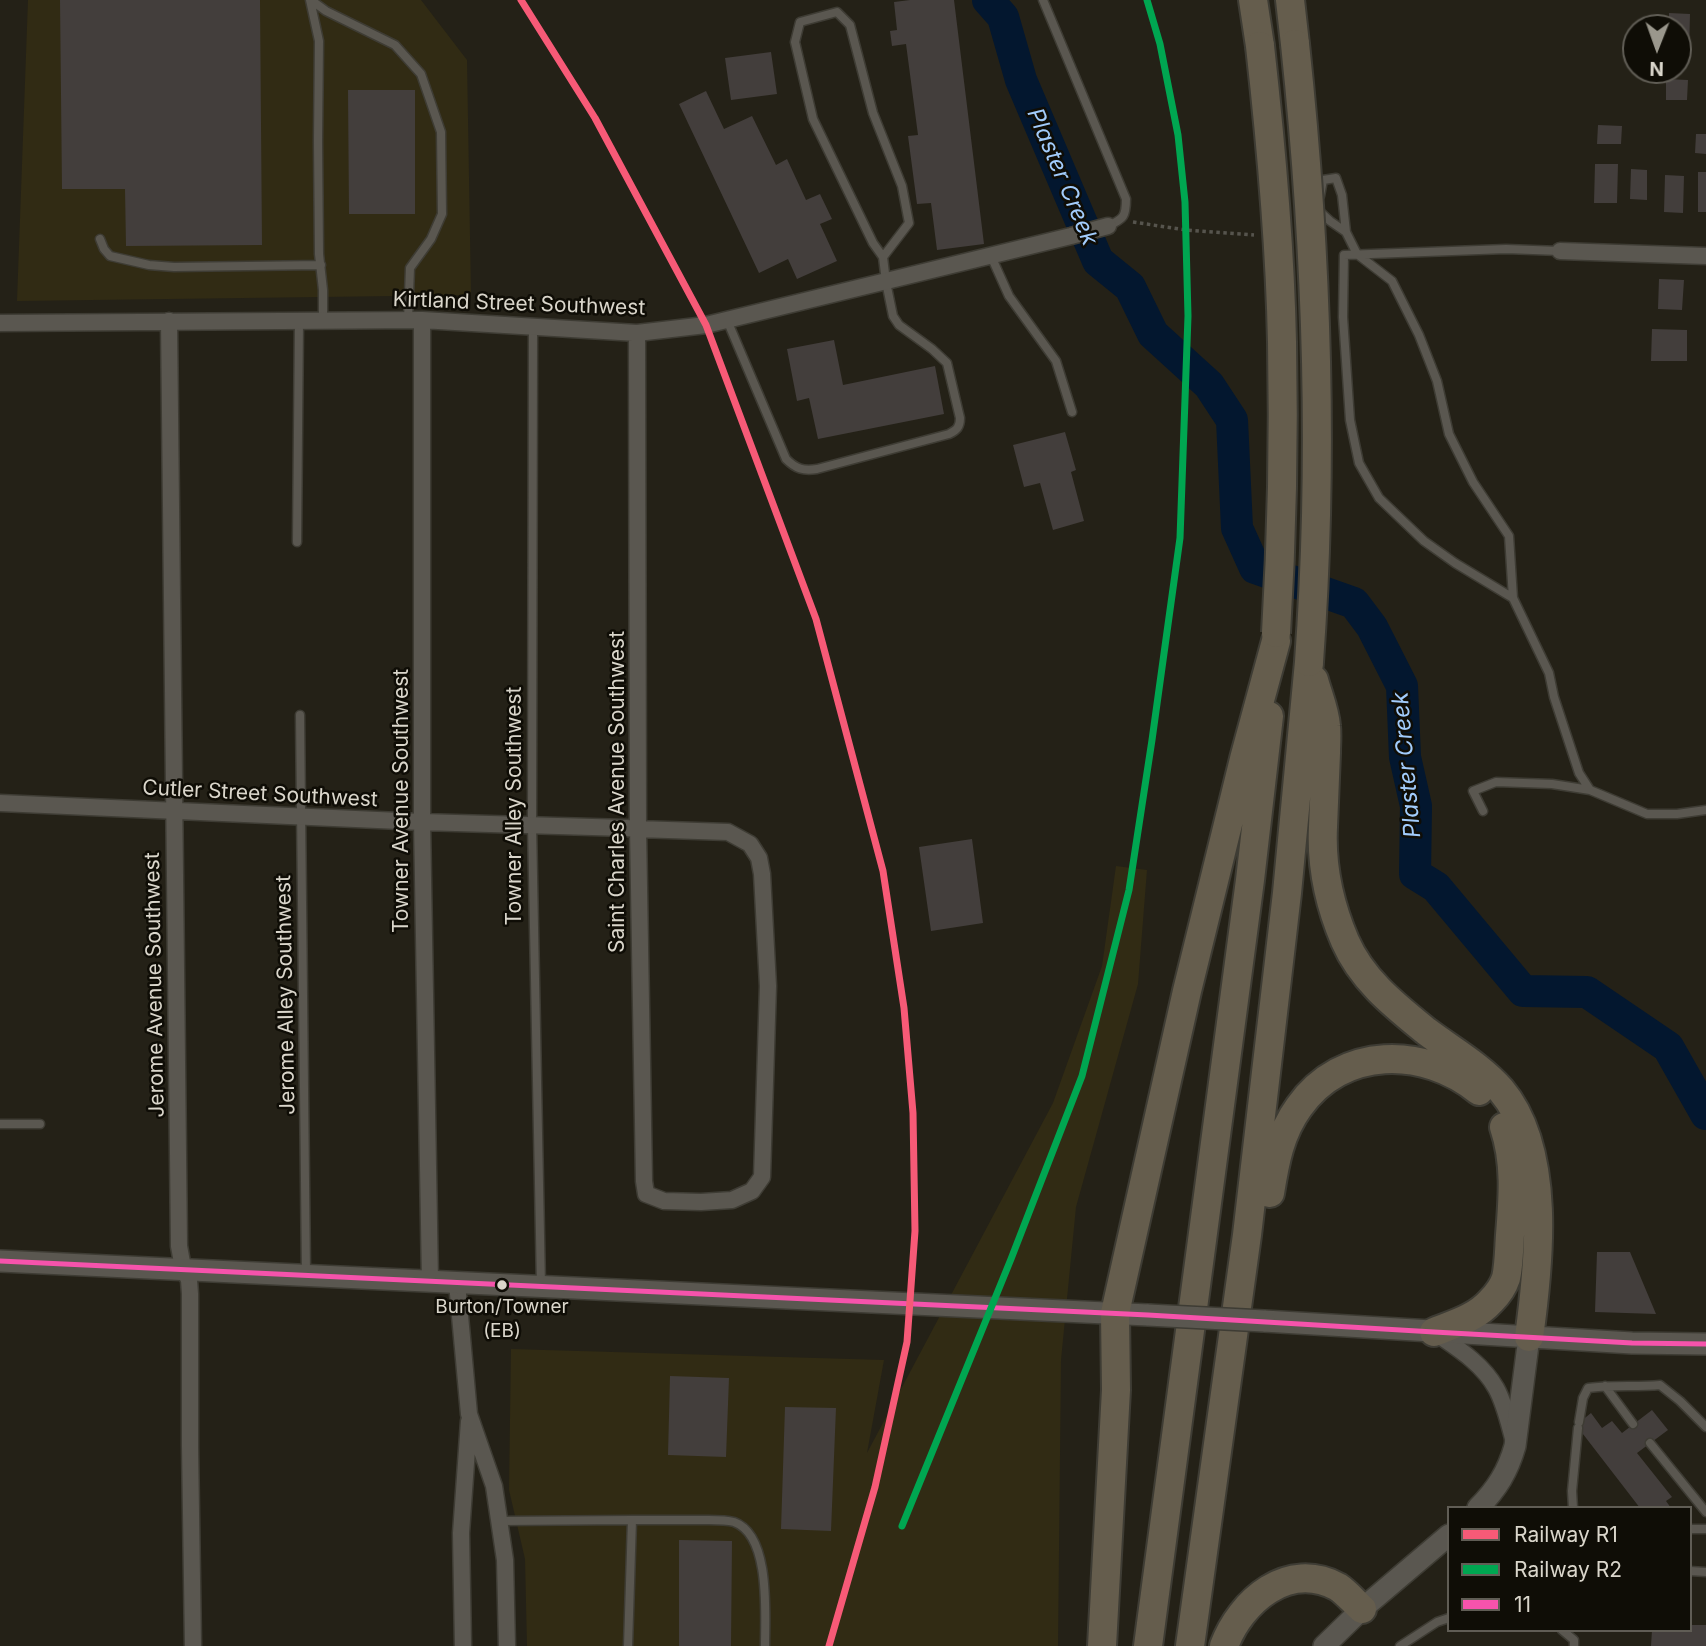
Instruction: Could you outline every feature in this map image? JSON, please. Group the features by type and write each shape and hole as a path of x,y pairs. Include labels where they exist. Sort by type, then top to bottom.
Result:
{"highway":[{"path":"1148,1646 1250,880 1265,760 1276,637 1282,482 1282,338 1273,192 1260,46 1253,0"},
{"path":"1190,1646 1247,1235 1289,881 1316,532 1317,380 1308,183 1290,0"},
{"path":"1102,1646 1116,1390 1115,1313 1187,991 1276,637"},
{"path":"1308,662 1326,726 1323,856 1331,900 1347,946 1381,993 1436,1039 1480,1070 1502,1091 1517,1114 1528,1143 1536,1181 1538,1218 1529,1337"},
{"path":"1247,1235 1269,1200 1276,1158 1289,1123 1306,1097 1319,1084 1345,1068 1384,1059 1419,1060 1448,1071 1477,1089 1504,1126 1513,1166 1512,1212 1508,1267 1503,1285 1481,1310 1434,1332"},
{"path":"1224,1646 1234,1624 1257,1598 1280,1583 1311,1578 1331,1584 1341,1589 1362,1609"}],"main road":[{"path":"0,1261 1115,1313 1632,1343 1706,1344"},
{"path":"1480,1506 1502,1481 1511,1460 1529,1337"},
{"path":"1324,1646 1362,1609 1447,1537"}],"street":[{"name":"Kirtland Street Southwest","path":"0,323 415,320 637,333 706,325 1072,236 1114,223"},
{"path":"1560,251 1706,256"},
{"name":"Towner Avenue Southwest","path":"415,320 430,1281"},
{"name":"Jerome Avenue Southwest","path":"169,321 179,1246 183,1268 189,1280 190,1294 193,1646"},
{"name":"Saint Charles Avenue Southwest","path":"637,333 638,829 644,1181 646,1194 664,1201 701,1202"},
{"name":"Cutler Street Southwest","path":"0,803 422,822 728,832 750,844 759,858 762,874 768,986 762,1177 752,1191 732,1200 701,1202"},
{"path":"457,1283 469,1414 461,1533 463,1646"},
{"path":"1434,1332 1469,1357 1490,1379 1501,1399 1515,1446"},
{"path":"469,1414 494,1486 505,1560 507,1646"}],"lane":[{"path":"311,0 319,41 318,141 323,320"},
{"path":"311,0 326,11 395,45 421,74 441,132 442,214 431,239 410,268 415,320"},
{"path":"1043,0 1126,199 1126,211 1114,223"},
{"path":"727,320 786,459 794,467 804,470 817,469 949,434 960,426 947,362 899,325 894,316 883,257 873,243 813,119 795,42 800,22 837,12 850,24 873,113 902,186 909,223 883,257"},
{"path":"1346,232 1317,209 1323,180 1336,178 1342,195 1346,232 1357,254 1392,281 1419,335 1437,381 1449,434 1473,482 1509,536 1513,598 1549,673 1554,697 1579,773 1590,790"},
{"path":"100,239 110,256 149,265 321,265"},
{"path":"1513,598 1424,541 1379,498 1359,463 1350,420 1343,317 1345,255 1506,249 1560,251"},
{"path":"990,256 1009,296 1056,361 1072,412"},
{"path":"297,542 299,320"},
{"name":"Towner Alley Southwest","path":"533,326 531,825 541,1286"},
{"name":"Jerome Alley Southwest","path":"300,715 306,1274"},
{"path":"1483,811 1473,791 1496,782 1552,784 1590,790 1647,814 1706,810"},
{"path":"0,1124 40,1124"},
{"path":"1573,1506 1579,1425 1583,1398 1588,1388 1660,1385 1706,1427"},
{"path":"1605,1386 1633,1424"},
{"path":"1650,1443 1706,1512"},
{"path":"628,1646 632,1520"},
{"path":"499,1521 734,1522 747,1530 758,1551 764,1577 765,1646"},
{"path":"1400,1646 1437,1622 1447,1619"},
{"path":"1564,1632 1574,1640 1574,1646"}],"path":[{"path":"1114,223 1254,234"}],"shaded area":[{"path":"28,0 421,0 467,60 471,295 17,301"},
{"path":"1116,866 1147,870 1138,984 1076,1207 1061,1360 1058,1646 527,1646 525,1559 509,1490 511,1349 884,1360 867,1453 1053,1103 1102,966"}],"building":[{"path":"60,0 260,0 262,245 126,246 125,189 62,189"},
{"path":"954,0 984,244 937,250 931,203 917,204 908,136 918,135 906,44 892,46 890,31 897,30 894,2"},
{"path":"771,52 777,94 731,100 725,58"},
{"path":"1666,84 1688,84 1687,100 1666,100"},
{"path":"348,90 415,90 415,214 349,214"},
{"path":"706,91 724,129 752,116 776,165 787,159 806,200 820,194 832,219 820,224 837,261 797,279 788,259 759,273 679,104"},
{"path":"1598,125 1622,126 1621,144 1597,144"},
{"path":"1696,134 1706,134 1706,154 1695,153"},
{"path":"1595,164 1618,164 1617,203 1594,203"},
{"path":"1631,169 1647,170 1647,200 1630,199"},
{"path":"1698,172 1706,172 1706,212 1698,212"},
{"path":"1665,175 1684,176 1683,213 1664,212"},
{"path":"1659,279 1684,280 1682,310 1658,309"},
{"path":"1652,329 1687,330 1687,361 1651,361"},
{"path":"834,340 843,385 935,366 944,414 818,439 809,398 797,401 787,349"},
{"path":"1065,432 1076,470 1071,472 1084,521 1053,530 1040,483 1024,487 1013,445"},
{"path":"972,839 983,923 931,931 919,847"},
{"path":"1597,1252 1630,1252 1656,1314 1595,1312"},
{"path":"670,1376 729,1378 726,1457 668,1455"},
{"path":"785,1407 836,1408 831,1531 781,1529"},
{"path":"1652,1410 1668,1430 1637,1453 1672,1497 1666,1501 1670,1506 1638,1506 1576,1425 1591,1413 1602,1428 1612,1421 1622,1433"},
{"path":"679,1540 732,1541 731,1646 679,1646"},
{"path":"1692,1625 1706,1625 1706,1646 1651,1646 1652,1632 1692,1632"}],"waterway":[{"name":"Plaster Creek","path":"988,0 1003,17 1021,80 1098,261 1130,287 1153,334 1209,385 1232,420 1237,528 1255,568 1354,603 1372,627 1402,686 1405,757 1416,806 1415,874 1436,887 1523,991 1587,992 1668,1047 1706,1114"}],"rail line":[{"name":"R1","path":"521,0 595,118 706,325 816,619 883,871 904,1008 913,1113 915,1231 907,1342 875,1487 829,1646"},
{"name":"R2","path":"902,1526 1082,1076 1129,890 1180,538 1188,316 1185,202 1178,135 1160,44 1147,0"}],"transit line":[{"name":"11","path":"0,1261 1148,1315 1632,1343 1706,1344"}],"place":[{"name":"Burton/Towner (EB)","path":"502,1285"}]}
